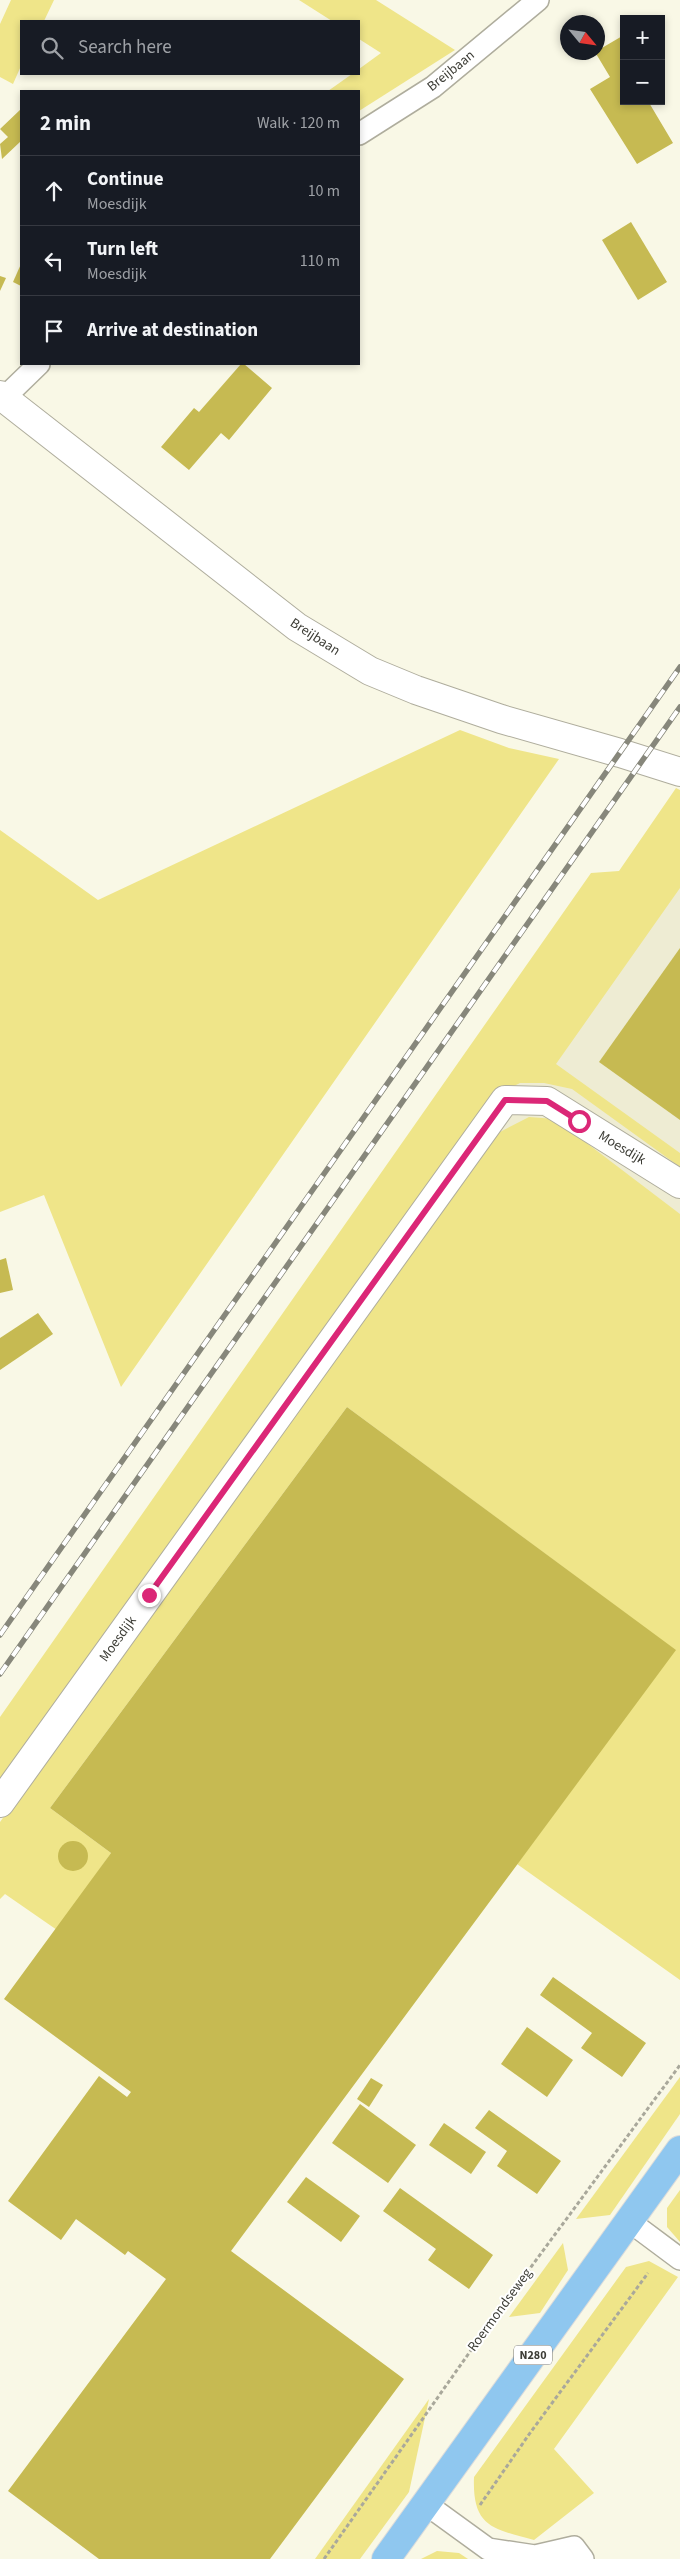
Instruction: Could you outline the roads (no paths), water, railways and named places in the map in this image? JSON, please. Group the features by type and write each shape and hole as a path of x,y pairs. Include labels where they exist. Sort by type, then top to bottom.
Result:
{"main road":[{"name":"N280","path":"386,2559 680,2150"}],"street":[{"name":"Breijbaan","path":"2,397 297,627 370,671 416,690 502,719 680,772"},
{"name":"Moesdijk","path":"0,1803 505,1100 547,1101 680,1184"}],"lane":[{"name":"Breijbaan","path":"360,133 433,87 538,0"},
{"name":"Breijbaan","path":"2,397 38,365"},
{"path":"629,2221 673,2253"},
{"path":"426,2504 491,2554 535,2556 574,2547 583,2559"}],"railway":[{"path":"0,1635 680,667"},
{"path":"0,1674 680,707"}]}
